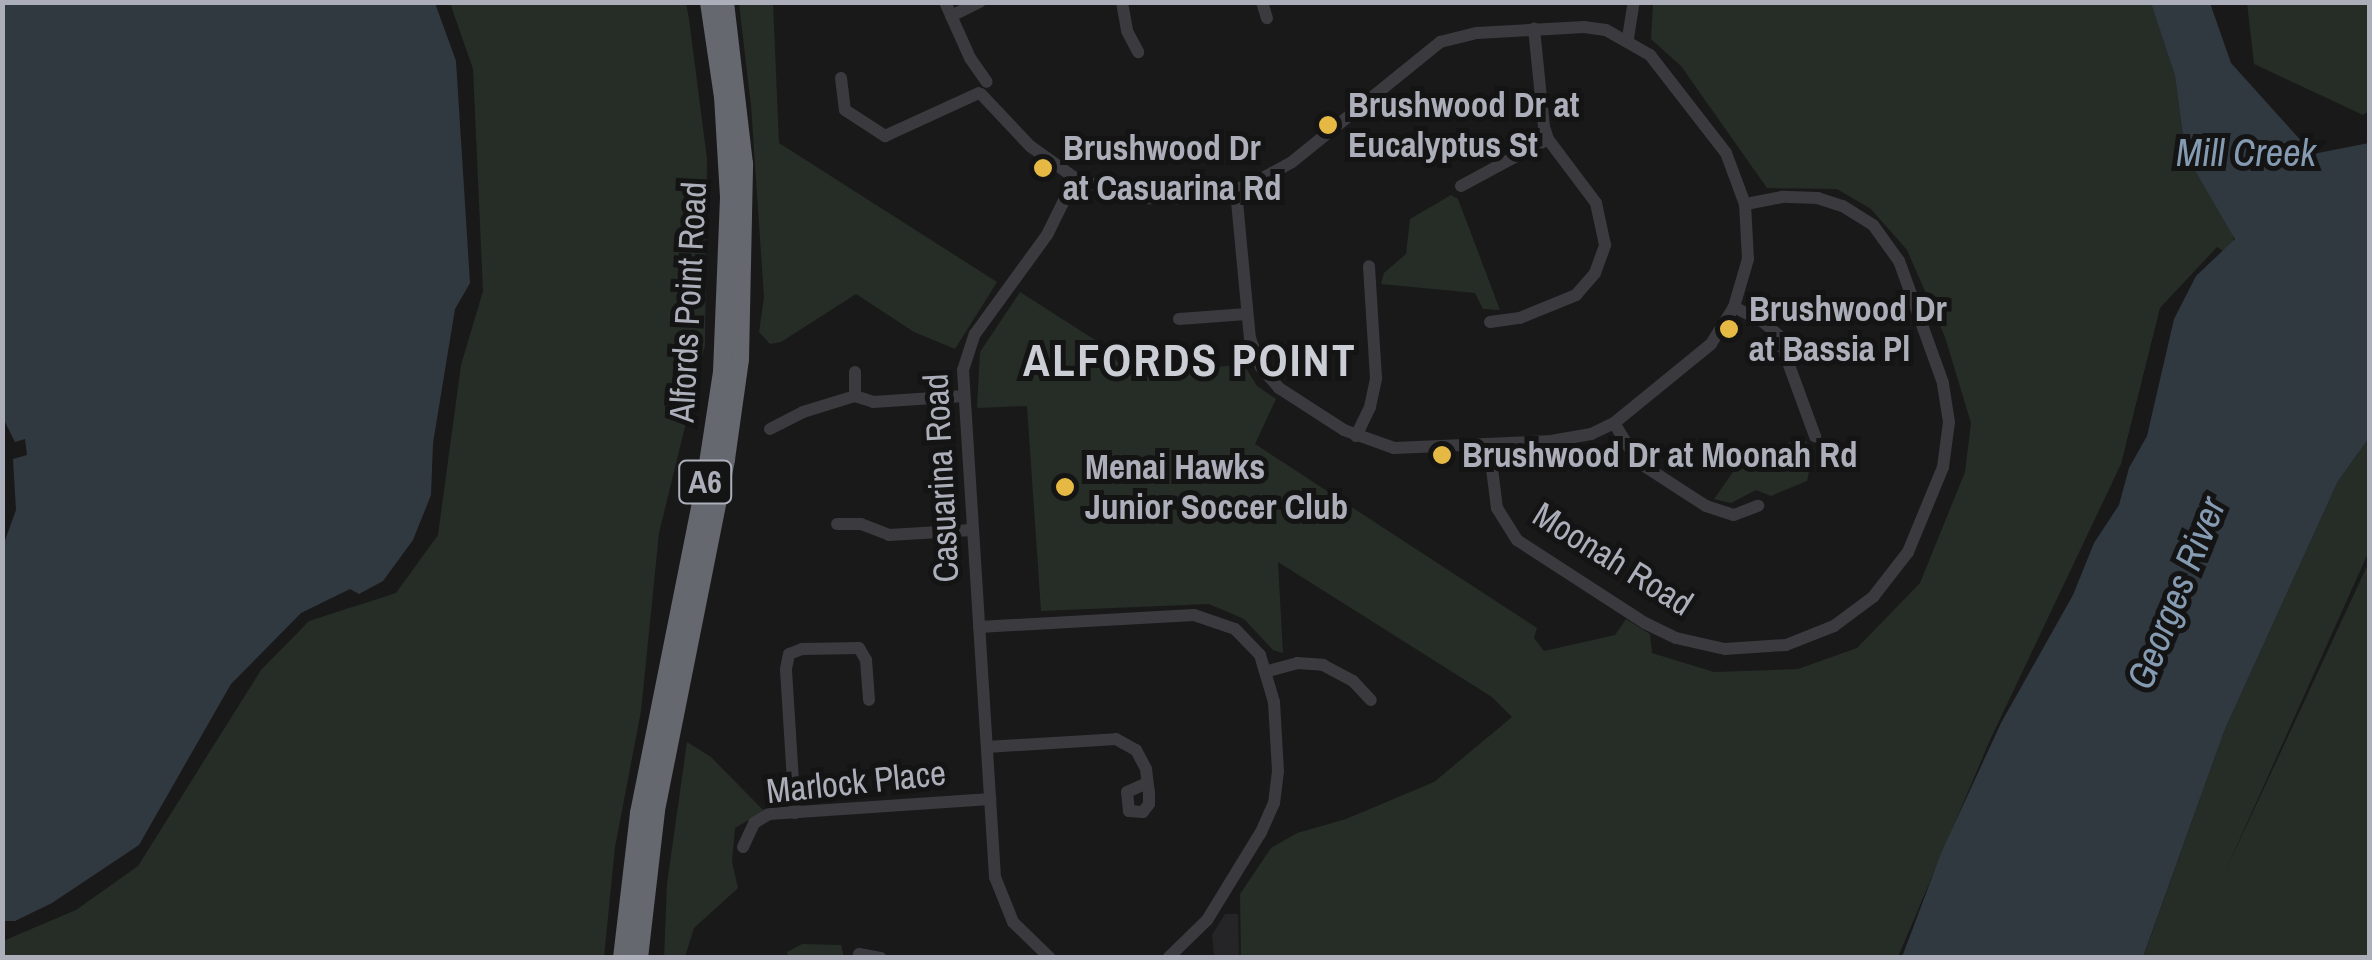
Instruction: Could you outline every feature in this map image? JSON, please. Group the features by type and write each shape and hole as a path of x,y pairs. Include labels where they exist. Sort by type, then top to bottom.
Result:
{"highway":[{"name":"Alfords Point Road","path":"622,958 639,814 705,483 722,372 729,197 722,97 709,2"},
{"name":"Alfords Point Road","path":"639,958 656,810 726,459 740,359 744,180 725,2"}],"street":[{"path":"980,2 948,9 981,88 998,111 1030,146 1075,178 1116,194 1150,199 1197,199 1236,191 1292,162 1429,48 1466,34 1595,28 1628,38 1650,54 1719,143 1736,173 1746,204 1748,259 1734,308 1702,353 1614,423 1568,439 1404,449 1356,436 1266,375 1252,349 1236,191"},
{"path":"1122,2 1127,31 1138,52"},
{"path":"1262,2 1268,18"},
{"path":"1628,38 1634,2"},
{"path":"1490,322 1520,318 1565,302 1587,284 1600,263 1605,238 1600,210 1548,139 1540,110 1534,30"},
{"path":"841,78 848,114 885,136 981,88"},
{"path":"1462,186 1548,139"},
{"name":"Casuarina Road","path":"1050,958 1020,931 1004,905 996,877 964,362 971,341 1040,244 1075,178"},
{"name":"Moonah Road","path":"1489,445 1496,508 1517,540 1666,634 1716,648 1762,649 1814,636 1864,606 1908,552 1943,467 1949,434 1945,392 1899,261 1873,225 1842,206 1818,198 1782,197 1746,204"},
{"path":"1356,436 1370,407 1376,378 1369,266"},
{"path":"1734,308 1762,321 1778,335 1815,436"},
{"path":"1180,319 1247,314"},
{"path":"855,372 855,396"},
{"path":"770,429 803,412 855,396 873,402 964,396"},
{"path":"1614,423 1638,462 1706,506 1734,514 1758,506"},
{"path":"837,524 861,524 889,536 972,530"},
{"name":"Casuarina Road","path":"978,627 1206,616 1242,635 1268,671"},
{"path":"795,812 786,669 789,654 802,649 859,648 866,660 869,700"},
{"path":"1168,958 1200,930 1270,814 1278,771 1268,671 1297,662 1323,665 1353,681 1370,700"},
{"path":"987,747 1116,739 1140,756 1148,783"},
{"name":"Marlock Place","path":"743,847 759,819 795,812 990,799"},
{"path":"859,954 880,958"}],"shaded area":[{"path":"450,3 686,3 689,19 707,159 705,345 659,533 641,711 615,847 604,957 3,957 3,941 76,910 138,866 261,670 309,621 396,593 438,535 461,365 483,291 473,69"},
{"path":"739,3 773,3 779,143 997,282 955,349 914,332 856,294 781,342 770,344 759,332 764,297 751,106"},
{"path":"1653,3 2151,3 2175,76 2183,136 2193,167 2234,231 2233,245 2223,251 2217,247 2160,308 2121,464 1990,740 1898,957 1241,957 1240,894 1271,848 1297,833 1346,819 1434,782 1512,717 1492,697 1278,562 1283,653 1273,650 1244,619 1209,604 1041,611 1027,406 977,408 980,352 1020,292 1103,345 1123,368 1119,372 1244,365 1257,386 1276,399 1255,444 1537,628 1534,638 1544,651 1615,635 1626,619 1650,634 1652,653 1714,672 1798,669 1857,648 1920,583 1965,472 1971,423 1945,337 1907,250 1871,209 1837,189 1767,188 1681,66 1651,39"},
{"path":"2247,3 2369,3 2369,111 2363,115 2254,64"},
{"path":"1451,195 1458,199 1500,310 1483,309 1475,293 1381,284 1384,273 1406,254 1410,219"},
{"path":"1802,438 1814,449 1807,481 1771,496 1756,490 1731,503 1714,499 1743,458"},
{"path":"2369,438 2369,551 2225,872 2369,562 2369,957 2143,958 2225,729 2338,481"},
{"path":"687,742 711,757 764,811 735,828 732,862 738,888 694,928 685,957 664,958 667,884"},
{"path":"1225,914 1238,914 1239,956 1214,956 1212,935"},
{"path":"802,944 841,945 844,957 788,957 787,952"}],"water":[{"path":"2,3 435,3 456,61 470,283 455,309 433,443 431,495 413,540 383,581 359,594 350,589 301,613 231,684 139,845 52,903 15,921 3,921 2,549 16,510 13,459 27,455 25,439 15,442 3,418"},
{"path":"2151,3 2210,3 2231,63 2313,154 2369,143 2369,438 2338,481 2225,729 2143,957 1902,957 1942,851 2001,723 2073,595 2094,543 2119,505 2129,468 2147,436 2174,319 2196,276 2235,239 2193,167 2183,136 2175,76"}],"place":[{"name":"Brushwood Dr at Eucalyptus St","path":"1328,125"},
{"name":"Brushwood Dr at Casuarina Rd","path":"1043,168"},
{"name":"Brushwood Dr at Bassia Pl","path":"1729,329"},
{"name":"Brushwood Dr at Moonah Rd","path":"1442,455"},
{"name":"Menai Hawks Junior Soccer Club","path":"1065,487"}],"district":[{"name":"ALFORDS POINT","path":"1190,360"}],"water label":[{"name":"Mill Creek","path":"2246,153"},
{"name":"Georges River","path":"2176,593"}]}
